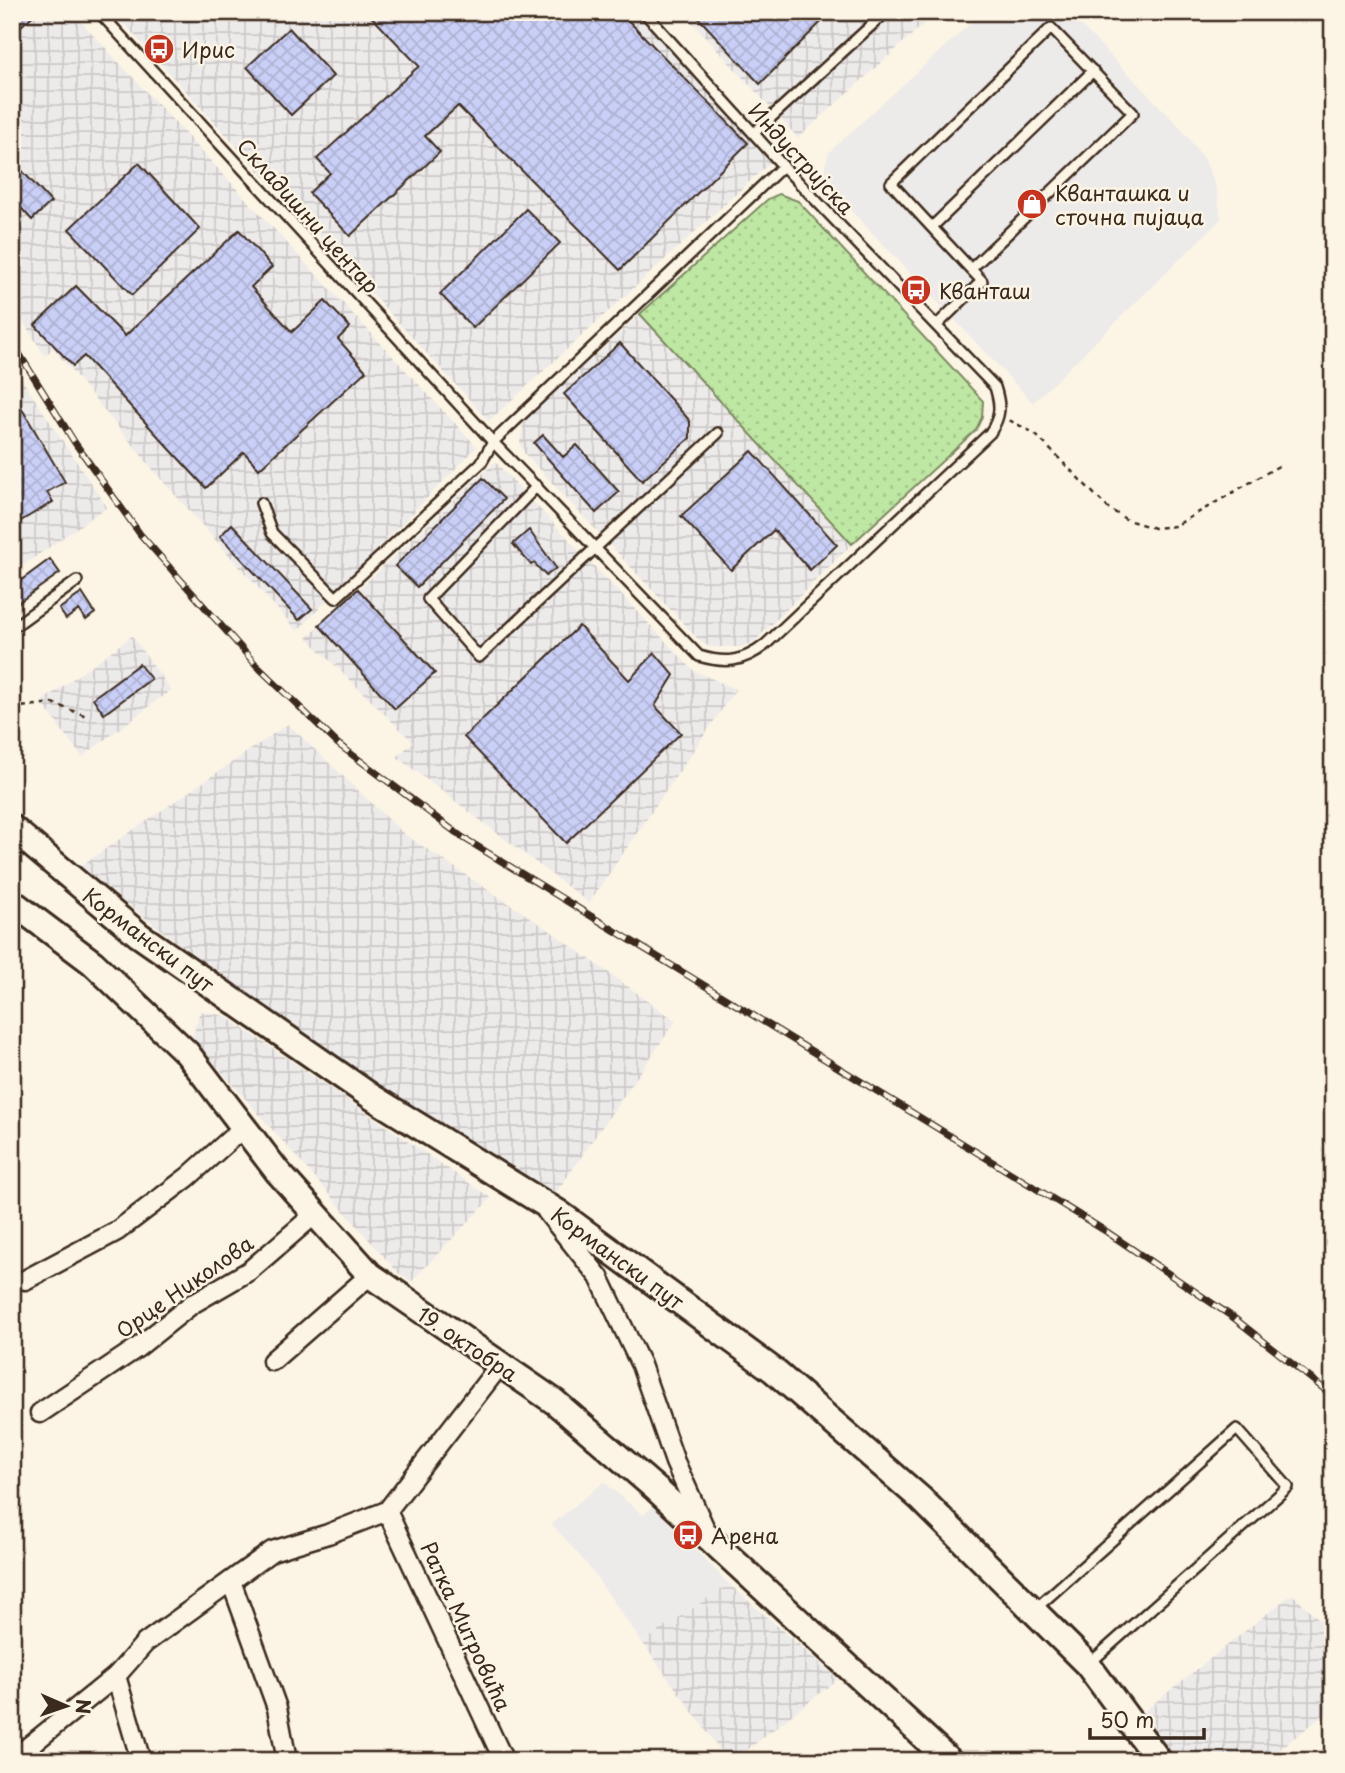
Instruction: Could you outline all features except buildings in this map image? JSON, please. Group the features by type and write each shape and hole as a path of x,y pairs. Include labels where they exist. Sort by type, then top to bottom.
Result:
{"street":[{"name":"Кормански пут","path":"12,828 139,936 372,1097 536,1199 773,1370 921,1499 1088,1665 1159,1761"},
{"name":"19. октобра","path":"12,902 93,963 187,1053 277,1171 370,1275 555,1402 708,1536 950,1761"},
{"path":"25,1280 117,1231 188,1177 245,1126"},
{"path":"536,1199 599,1277 641,1365 675,1462 708,1536"},
{"name":"Орце Николова","path":"40,1413 137,1348 192,1304 249,1271 315,1214"},
{"path":"272,1361 370,1275"},
{"path":"12,1760 116,1676 145,1643 272,1551 328,1534 387,1511 500,1365"},
{"name":"Ратка Митровића","path":"387,1511 504,1761"},
{"path":"231,1581 277,1708 287,1761"},
{"path":"116,1676 141,1761"}],"lane":[{"name":"Складишни центар","path":"99,12 493,442 699,656 725,662 738,661 765,645 990,433 999,419"},
{"name":"Индустријска","path":"644,12 783,166 995,387 1000,403 999,419"},
{"path":"754,133 886,12"},
{"path":"937,325 982,281 891,183 1051,28 1133,113 971,269"},
{"path":"932,227 1093,71"},
{"path":"261,503 272,533 336,598 481,463 493,442 783,166"},
{"path":"537,486 428,598 480,657 718,433"},
{"path":"12,628 77,581"},
{"path":"1033,1611 1237,1429 1288,1486 1088,1665"}],"path":[{"path":"999,419 1014,421 1028,428 1108,508 1127,520 1154,528 1175,526 1282,464"},
{"path":"12,708 52,703 89,717"}],"shaded area":[{"path":"12,12 72,12 477,447 297,631 159,477 53,348 45,356 12,304"},
{"path":"113,12 634,12 772,161 489,421"},
{"path":"683,12 937,12 798,138"},
{"name":"Кванташка и сточна пијаца","path":"983,12 1068,12 1179,126 1205,160 1217,190 1221,219 1033,403 825,183 825,165 829,152"},
{"path":"640,314 852,544 753,643 740,647 709,647 696,637 524,453 520,443 523,424 531,415"},
{"path":"12,365 107,507 12,573"},
{"path":"495,462 694,671 736,689 589,903 397,757 413,742 307,638"},
{"path":"132,636 171,690 82,757 41,702"},
{"path":"288,724 404,834 549,930 676,1021 551,1200 230,983 79,867"},
{"path":"200,1011 225,1016 491,1198 412,1281 399,1274 192,1038"},
{"path":"604,1482 643,1515 653,1506 729,1584 642,1642 586,1563 552,1524"},
{"path":"729,1584 838,1679 733,1761 728,1761 642,1642"},
{"path":"1292,1594 1333,1632 1333,1708 1264,1761 1174,1761 1139,1715"}],"green space":[{"path":"779,194 798,201 983,401 982,417 976,430 852,544 640,314 768,199"}],"railway":[{"path":"12,342 75,443 140,534 258,667 338,744 462,837 1107,1232 1234,1318 1333,1396"}],"place":[{"name":"Ирис","path":"159,49"},
{"name":"Кванташка и сточна пијаца","path":"1032,204"},
{"name":"Кванташ","path":"916,290"},
{"name":"Арена","path":"688,1535"}]}
